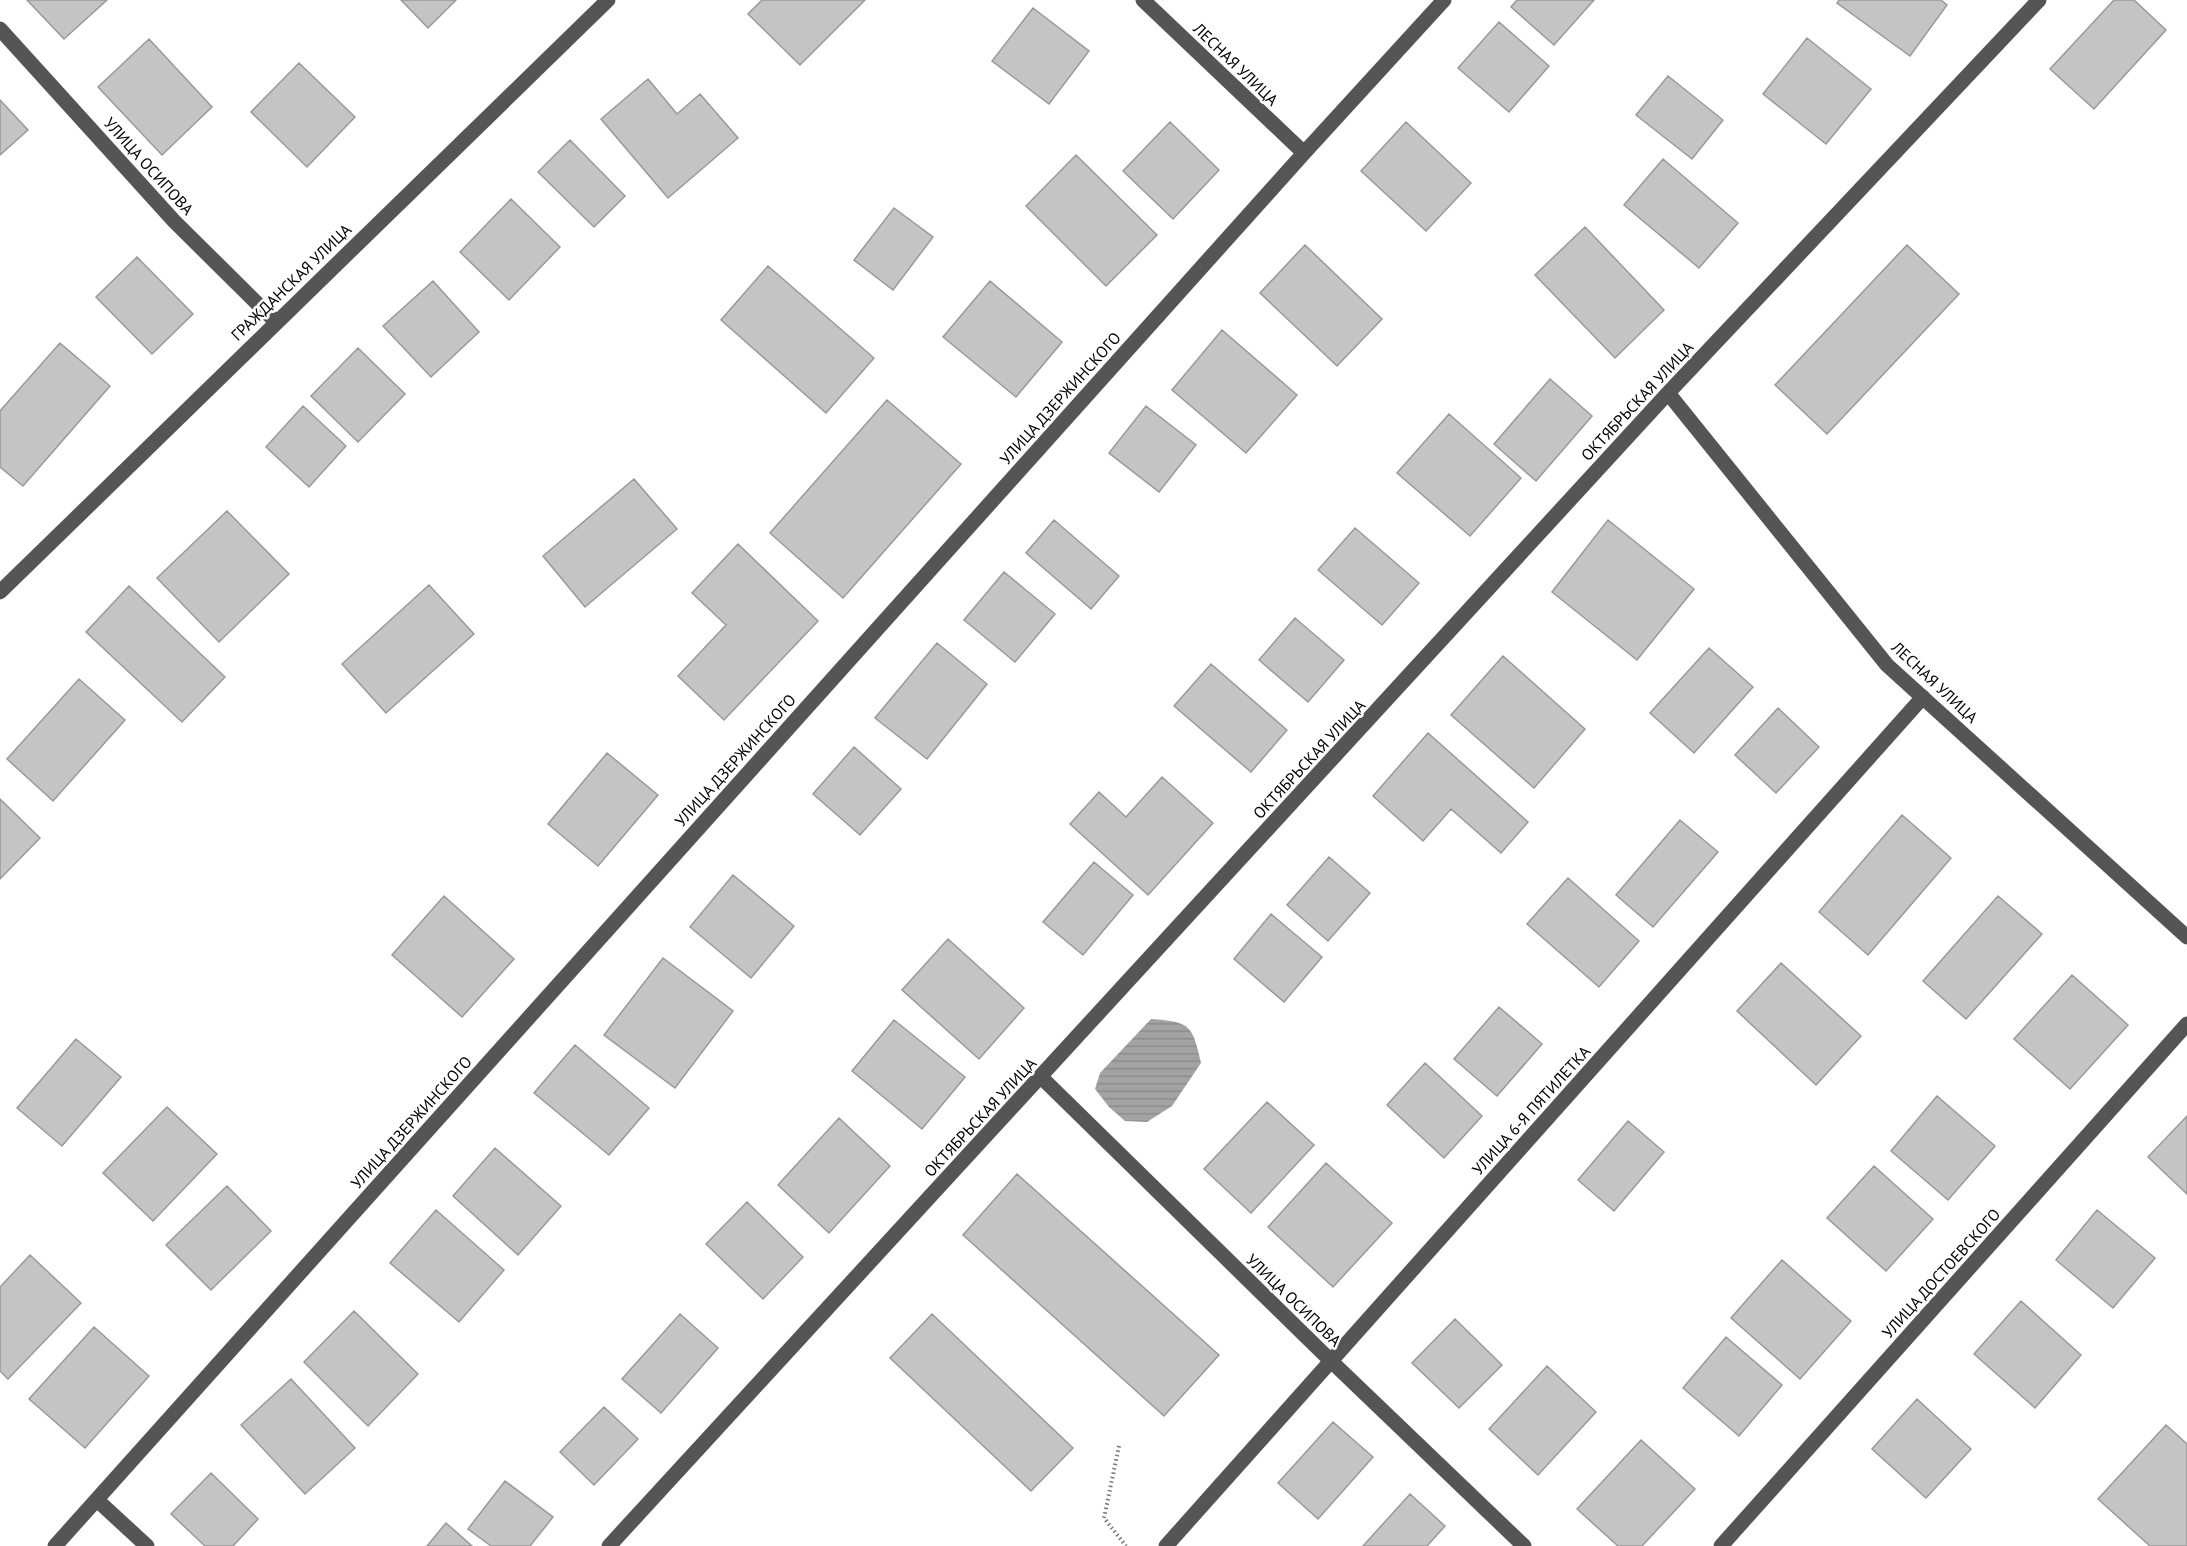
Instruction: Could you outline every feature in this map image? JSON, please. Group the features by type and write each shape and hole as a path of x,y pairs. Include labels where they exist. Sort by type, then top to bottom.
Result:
{"street":[{"name":"ГРАЖДАНСКАЯ УЛИЦА","path":"0,592 608,0"},
{"name":"ЛЕСНАЯ УЛИЦА","path":"1143,0 1304,153"},
{"name":"УЛИЦА ДЗЕРЖИНСКОГО","path":"55,1546 1304,153 1444,0"},
{"name":"ОКТЯБРЬСКАЯ УЛИЦА","path":"609,1546 1668,393 2039,0"},
{"name":"УЛИЦА ОСИПОВА","path":"0,29 174,221 276,322"},
{"name":"ЛЕСНАЯ УЛИЦА","path":"1668,393 1887,665 2187,937"},
{"name":"УЛИЦА 6-Я ПЯТИЛЕТКА","path":"1166,1546 1923,697"},
{"name":"УЛИЦА ДОСТОЕВСКОГО","path":"1721,1546 2187,1024"},
{"name":"УЛИЦА ОСИПОВА","path":"1041,1077 1524,1546"},
{"path":"97,1500 147,1546"}],"path":[{"path":"1119,1446 1104,1518 1126,1546"}],"shaded area":[{"path":"1151,1019 1174,1022 1188,1028 1195,1041 1201,1063 1172,1106 1147,1122 1125,1121 1109,1107 1095,1089 1100,1073"}],"building":[{"path":"27,0 107,0 64,39"},
{"path":"401,0 456,0 428,28"},
{"path":"762,0 865,0 800,65 748,14"},
{"path":"1517,0 1594,0 1554,45 1511,7"},
{"path":"1839,0 1941,0 1947,5 1910,56 1837,3"},
{"path":"2114,0 2134,0 2166,30 2094,109 2050,69"},
{"path":"1033,8 1089,51 1049,104 992,61"},
{"path":"1499,22 1549,66 1509,112 1458,68"},
{"path":"1807,38 1871,89 1826,144 1763,94"},
{"path":"149,39 212,107 162,155 98,87"},
{"path":"299,63 355,117 307,167 251,112"},
{"path":"1668,76 1723,120 1692,159 1636,115"},
{"path":"648,79 677,114 700,94 738,138 668,198 601,119"},
{"path":"0,100 28,130 0,155"},
{"path":"1170,122 1219,170 1173,219 1123,171"},
{"path":"1406,122 1471,183 1426,231 1361,171"},
{"path":"570,140 625,196 594,227 538,172"},
{"path":"1076,155 1157,235 1106,286 1026,206"},
{"path":"1663,159 1738,223 1699,268 1624,205"},
{"path":"511,199 560,247 509,300 460,252"},
{"path":"894,208 933,237 893,290 854,260"},
{"path":"1585,227 1664,310 1615,358 1535,275"},
{"path":"1305,245 1382,319 1337,366 1260,293"},
{"path":"1907,245 1959,294 1827,434 1775,385"},
{"path":"137,257 193,314 152,354 96,297"},
{"path":"768,266 874,358 826,413 721,320"},
{"path":"433,281 479,332 431,377 383,326"},
{"path":"990,281 1062,342 1016,397 943,337"},
{"path":"1222,330 1297,395 1246,453 1172,390"},
{"path":"60,343 110,386 23,486 0,467 0,411"},
{"path":"358,348 405,394 358,442 311,396"},
{"path":"1550,379 1592,416 1536,481 1494,444"},
{"path":"887,400 961,464 843,598 770,533"},
{"path":"303,406 346,446 309,487 266,447"},
{"path":"1146,406 1196,445 1159,492 1109,453"},
{"path":"1449,414 1521,478 1470,536 1397,473"},
{"path":"634,479 677,529 585,607 543,556"},
{"path":"227,511 289,574 219,642 157,578"},
{"path":"1054,520 1119,576 1091,609 1026,553"},
{"path":"1608,520 1694,589 1637,660 1552,592"},
{"path":"1355,528 1419,583 1382,625 1318,570"},
{"path":"738,544 818,621 724,720 678,676 726,625 692,593"},
{"path":"1004,572 1055,614 1015,662 964,620"},
{"path":"429,585 474,634 386,713 342,664"},
{"path":"129,586 225,677 182,722 86,632"},
{"path":"1295,618 1344,660 1308,702 1259,660"},
{"path":"937,643 987,684 927,759 875,718"},
{"path":"1709,648 1753,687 1694,753 1650,713"},
{"path":"1503,656 1585,729 1534,788 1451,715"},
{"path":"1211,664 1287,730 1251,772 1174,706"},
{"path":"79,679 125,720 53,801 7,759"},
{"path":"1778,708 1819,747 1776,793 1735,755"},
{"path":"1428,733 1528,822 1501,853 1451,809 1423,841 1373,796"},
{"path":"854,747 901,789 860,835 813,794"},
{"path":"607,753 658,795 598,866 548,824"},
{"path":"1162,777 1213,823 1148,895 1070,824 1099,792 1126,817"},
{"path":"0,799 40,838 0,879"},
{"path":"1902,815 1951,858 1868,955 1819,912"},
{"path":"1680,820 1718,852 1653,927 1616,895"},
{"path":"1329,857 1370,893 1328,941 1287,905"},
{"path":"1094,862 1133,895 1083,955 1043,922"},
{"path":"733,875 794,926 751,978 690,927"},
{"path":"1568,878 1639,941 1599,987 1527,924"},
{"path":"444,896 514,959 462,1017 392,955"},
{"path":"1998,896 2042,934 1966,1019 1923,981"},
{"path":"1271,914 1322,957 1284,1002 1234,959"},
{"path":"948,939 1024,1008 979,1059 902,990"},
{"path":"663,958 733,1011 675,1088 604,1035"},
{"path":"1781,963 1861,1036 1816,1085 1737,1011"},
{"path":"2072,975 2128,1025 2070,1089 2014,1039"},
{"path":"1499,1007 1542,1044 1497,1096 1454,1059"},
{"path":"894,1020 965,1077 922,1129 852,1071"},
{"path":"76,1039 121,1077 62,1146 17,1108"},
{"path":"575,1045 649,1108 609,1155 534,1093"},
{"path":"1425,1063 1482,1116 1444,1158 1387,1105"},
{"path":"1937,1096 1995,1146 1948,1200 1891,1151"},
{"path":"1267,1102 1314,1145 1251,1213 1204,1169"},
{"path":"167,1107 217,1154 153,1221 103,1173"},
{"path":"2187,1116 2187,1194 2148,1157"},
{"path":"839,1118 890,1166 829,1233 778,1185"},
{"path":"1628,1121 1664,1152 1614,1211 1578,1180"},
{"path":"495,1148 561,1206 518,1255 453,1196"},
{"path":"1326,1163 1392,1223 1333,1287 1268,1227"},
{"path":"1874,1166 1933,1219 1886,1271 1827,1218"},
{"path":"1017,1174 1219,1355 1164,1416 963,1235"},
{"path":"227,1186 271,1231 211,1290 166,1245"},
{"path":"747,1202 803,1257 763,1299 706,1244"},
{"path":"436,1210 504,1270 459,1322 390,1263"},
{"path":"2097,1210 2155,1258 2113,1308 2056,1260"},
{"path":"30,1255 81,1303 8,1379 0,1371 0,1287"},
{"path":"1782,1260 1851,1321 1800,1379 1731,1318"},
{"path":"2021,1301 2081,1355 2035,1408 1974,1354"},
{"path":"354,1311 418,1374 368,1426 304,1362"},
{"path":"680,1314 718,1348 661,1413 622,1379"},
{"path":"932,1314 1073,1448 1031,1491 890,1358"},
{"path":"1455,1319 1502,1365 1459,1408 1412,1363"},
{"path":"94,1327 149,1376 85,1448 29,1399"},
{"path":"1726,1337 1782,1385 1739,1436 1683,1388"},
{"path":"1547,1366 1596,1412 1538,1475 1489,1429"},
{"path":"291,1379 355,1448 305,1494 241,1425"},
{"path":"1917,1399 1971,1449 1926,1498 1872,1449"},
{"path":"604,1407 638,1439 594,1485 560,1452"},
{"path":"1333,1422 1373,1457 1318,1519 1278,1483"},
{"path":"2166,1425 2187,1444 2187,1546 2150,1546 2098,1499"},
{"path":"1641,1440 1695,1489 1642,1546 1618,1546 1577,1509"},
{"path":"211,1473 258,1519 233,1546 205,1546 171,1514"},
{"path":"505,1481 553,1517 530,1546 491,1546 468,1529"},
{"path":"1410,1494 1445,1526 1427,1546 1363,1546"},
{"path":"446,1523 472,1546 427,1546"}]}
